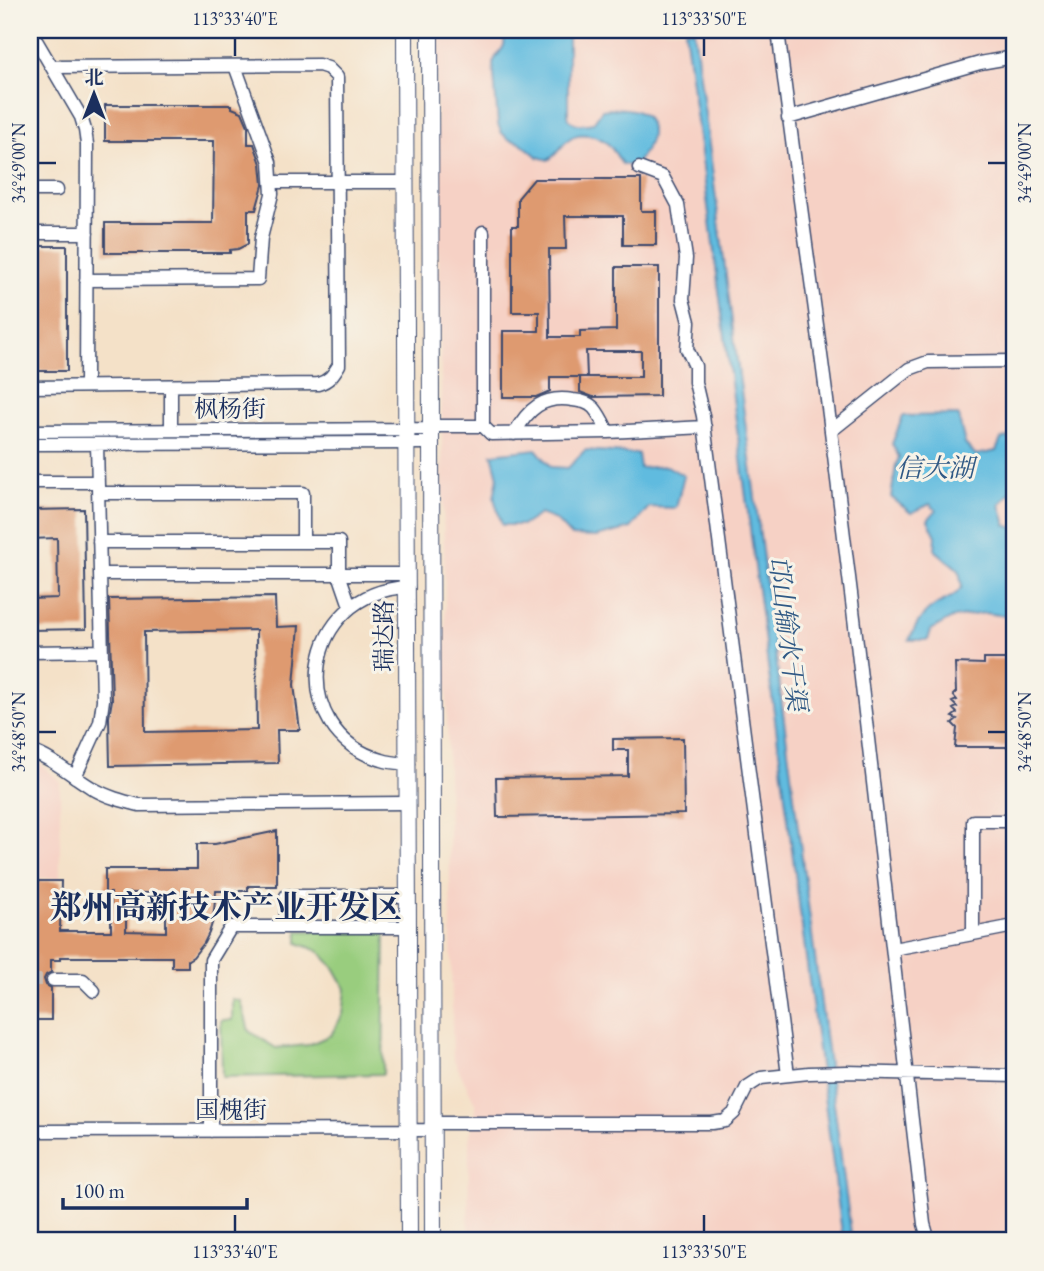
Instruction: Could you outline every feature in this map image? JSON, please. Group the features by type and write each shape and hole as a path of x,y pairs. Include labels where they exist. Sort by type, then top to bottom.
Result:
{"main road":[{"name":"瑞达路","path":"405,30 409,1241"},
{"name":"瑞达路","path":"430,30 433,1241"}],"street":[{"path":"30,30 81,117 85,130 86,386"},
{"path":"778,30 831,431 924,1223 929,1241"},
{"path":"788,118 980,63 1014,57"},
{"path":"30,387 318,384 327,381 339,365 337,77 328,68 319,65 52,67"},
{"path":"86,280 258,279 260,247 272,194 270,162 235,66"},
{"path":"639,168 663,177 678,205 686,258 683,299 690,322 687,349 695,366 695,382 705,427 788,1075"},
{"path":"272,182 406,182"},
{"path":"30,190 57,190"},
{"path":"482,426 483,232"},
{"path":"30,233 87,233"},
{"path":"831,431 909,369 929,362 1014,360"},
{"path":"171,386 172,430"},
{"path":"514,434 531,410 541,403 565,398 589,404 608,432"},
{"name":"枫杨街","path":"30,444 406,436 482,426 491,434 705,427"},
{"name":"枫杨街","path":"30,431 172,430 406,436"},
{"path":"75,777 100,722 103,700 97,444"},
{"path":"30,482 98,487 303,493 303,542"},
{"path":"99,542 339,542 339,574 350,606"},
{"path":"100,574 339,574 407,582"},
{"path":"407,582 360,600 342,614 328,633 320,656 318,682 324,708 337,730 356,748 381,760 408,764"},
{"path":"30,652 102,651"},
{"path":"30,751 96,790 121,801 139,805 407,803"},
{"path":"973,934 973,821 1014,821"},
{"path":"286,927 286,897 407,896"},
{"path":"893,949 1014,926"},
{"path":"211,1131 211,960 231,927 408,927"},
{"path":"53,980 83,980 94,991"},
{"name":"国槐街","path":"30,1131 408,1130 433,1126 712,1123 725,1121 734,1113 747,1087 761,1078 847,1072 1014,1076"}],"shaded area":[{"path":"435,30 1014,30 1014,1241 468,1241 469,1141 476,1105 453,1058"},
{"path":"30,760 40,764 60,781 60,878 30,878"}],"green space":[{"path":"298,931 385,931 383,1074 222,1077 221,1020 232,1020 232,999 241,1001 249,1031 276,1048 308,1045 331,1035 343,1014 346,989 335,969 319,951 298,943"}],"water":[{"path":"502,30 568,30 568,118 576,124 586,124 593,123 602,110 626,109 641,113 650,124 651,137 636,164 622,164 609,145 589,135 573,137 548,160 538,157 501,132 493,63 504,46"},
{"path":"685,30 694,30 852,1241 843,1241"},
{"name":"信大湖","path":"958,415 965,444 976,455 996,451 1001,439 1008,437 1014,445 1014,490 1000,504 1006,525 1014,528 1014,617 985,613 952,618 931,630 928,640 909,640 925,614 955,595 962,587 959,570 935,550 936,536 928,520 936,510 930,504 911,513 891,497 899,457 892,444 903,416"},
{"path":"536,449 551,467 568,468 585,450 638,454 640,468 667,466 684,476 676,508 649,507 631,528 596,537 571,536 556,520 540,514 523,525 502,525 494,498 498,477 492,454"}],"building":[{"path":"105,105 232,105 232,108 242,112 248,126 248,144 254,144 261,164 263,185 256,210 248,210 248,244 230,250 230,253 105,253 105,223 213,223 214,141 105,141"},
{"path":"534,179 641,179 641,211 656,211 656,245 623,245 623,216 565,216 566,249 549,249 550,337 580,337 580,331 616,330 616,267 659,267 659,396 593,397 580,392 580,377 550,377 550,391 536,397 503,397 503,331 539,331 539,312 512,312 512,226 518,226 518,198","holes":["586,351 641,351 641,377 587,377"]},
{"path":"30,246 67,246 67,371 30,371"},
{"path":"84,509 86,629 30,630 30,599 58,598 57,538 30,539 30,510"},
{"path":"275,597 276,627 299,626 294,685 300,730 277,730 278,763 110,766 109,717 112,700 109,599","holes":["256,630 257,730 145,732 144,632"]},
{"path":"984,659 1014,659 1014,747 955,747 957,728 952,723 957,719 952,717 957,713 953,709 957,707 952,702 957,700 953,695 956,692 955,663 984,664"},
{"path":"683,738 684,814 497,817 496,778 628,776 628,750 613,750 613,739"},
{"path":"277,831 277,886 248,886 248,891 216,891 209,933 204,943 188,960 188,967 172,967 172,957 60,957 60,960 51,960 51,972 44,979 46,985 51,988 51,1020 30,1020 30,881 61,881 60,931 111,931 111,893 105,893 105,869 197,869 197,844 215,844","holes":["126,893 166,893 166,932 126,931"]}],"tunnel":[{"path":"30,980 53,980"}],"district":[{"name":"郑州高新技术产业开发区","path":"226,907"}],"water label":[{"name":"邙山输水干渠","path":"788,633"}]}
